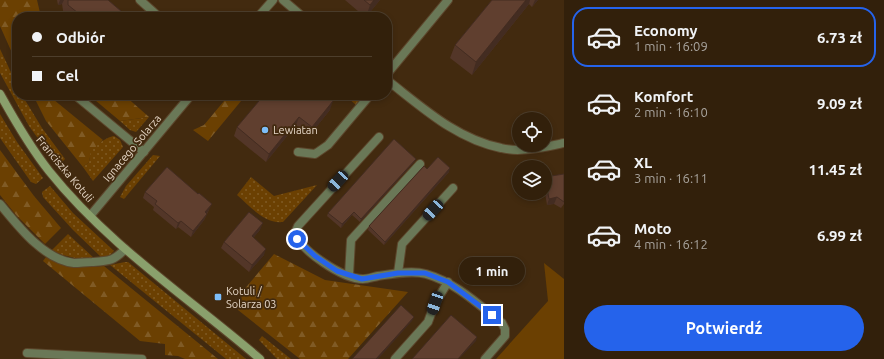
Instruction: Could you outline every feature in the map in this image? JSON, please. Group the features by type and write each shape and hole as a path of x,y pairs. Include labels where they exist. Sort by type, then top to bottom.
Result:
{"street":[{"path":"140,0 153,12"},
{"path":"262,12 273,0"},
{"path":"283,0 297,12"},
{"path":"392,68 448,0"},
{"path":"392,84 439,120 469,138 502,149 533,149 564,143"},
{"name":"Franciszka Kotuli","path":"0,94 12,116 50,172 90,216 125,249 260,359"},
{"path":"81,100 144,152"},
{"name":"Ignacego Solarza","path":"90,216 188,100"},
{"path":"298,152 315,154 328,145 366,100"},
{"path":"379,137 298,226 295,233 297,239 315,256 337,271 362,279 398,273 425,273 448,282 502,323 505,329 505,336 485,359"},
{"path":"349,275 351,240 420,164"},
{"path":"398,273 402,244 453,188"},
{"path":"0,204 21,229 46,252 58,258 73,262 103,262 118,258 125,249"},
{"path":"395,359 428,322 435,303 448,282"},
{"path":"26,353 142,359"}],"green space":[{"path":"0,0 37,0 40,12 12,12 12,53 0,26"},
{"path":"0,49 12,74 12,95 0,73"},
{"path":"15,100 25,100 42,128 65,159 58,166 29,126"},
{"path":"36,100 54,100 103,140 91,151 89,162 83,167 46,121"},
{"path":"95,100 130,100 149,117 120,121"},
{"path":"225,100 242,100 208,141 193,130 204,125"},
{"path":"350,100 361,100 357,106"},
{"path":"0,114 17,142 43,178 36,184 31,182 0,138"},
{"path":"149,117 136,132 130,130 120,121"},
{"path":"114,136 120,140 123,147 93,181 83,167 89,162 90,152 100,142"},
{"path":"0,150 34,196 61,228 45,244 16,215 0,195"},
{"path":"153,155 160,156 124,199 120,197 126,186"},
{"path":"251,177 274,196 317,185 283,222 276,222 258,213 237,195"},
{"path":"50,186 73,213 114,251 109,256 102,258 73,230 43,197 42,192"},
{"path":"68,234 95,259 73,258 52,250"},
{"path":"274,254 325,280 408,292 348,359 300,359 238,310 243,291"},
{"path":"46,257 75,265 89,267 104,266 218,359 185,359 178,356 165,355 165,344 140,341 43,261"},
{"path":"128,262 246,359 226,359 110,265"},
{"path":"544,263 564,279 564,359 496,359 548,301"},
{"path":"262,336 291,359 277,359 259,340"}],"building":[{"path":"68,0 108,0 122,12 77,12 68,5"},
{"path":"364,0 374,0 370,5"},
{"path":"492,0 526,0 476,62 455,45"},
{"name":"Lewiatan","path":"260,100 333,101 312,127 299,117 269,154 237,127"},
{"path":"394,139 416,159 361,219 354,212 342,224 328,213"},
{"path":"438,157 450,168 385,242 369,226 424,166 427,169"},
{"path":"167,167 212,204 205,212 207,214 193,231 181,221 178,223 155,204 157,201 145,192"},
{"path":"564,174 564,202 557,197 552,198 552,176"},
{"path":"249,212 263,223 252,236 266,249 252,265 224,242"},
{"path":"401,305 414,317 376,359 352,359"},
{"path":"451,315 477,337 458,359 412,359"}],"place":[{"name":"Lewiatan","path":"265,130"},
{"name":"Kotuli / Solarza 03","path":"218,297"}],"route":[{"path":"297,239 315,256 337,271 362,279 398,273 425,273 448,282 492,315"}]}
